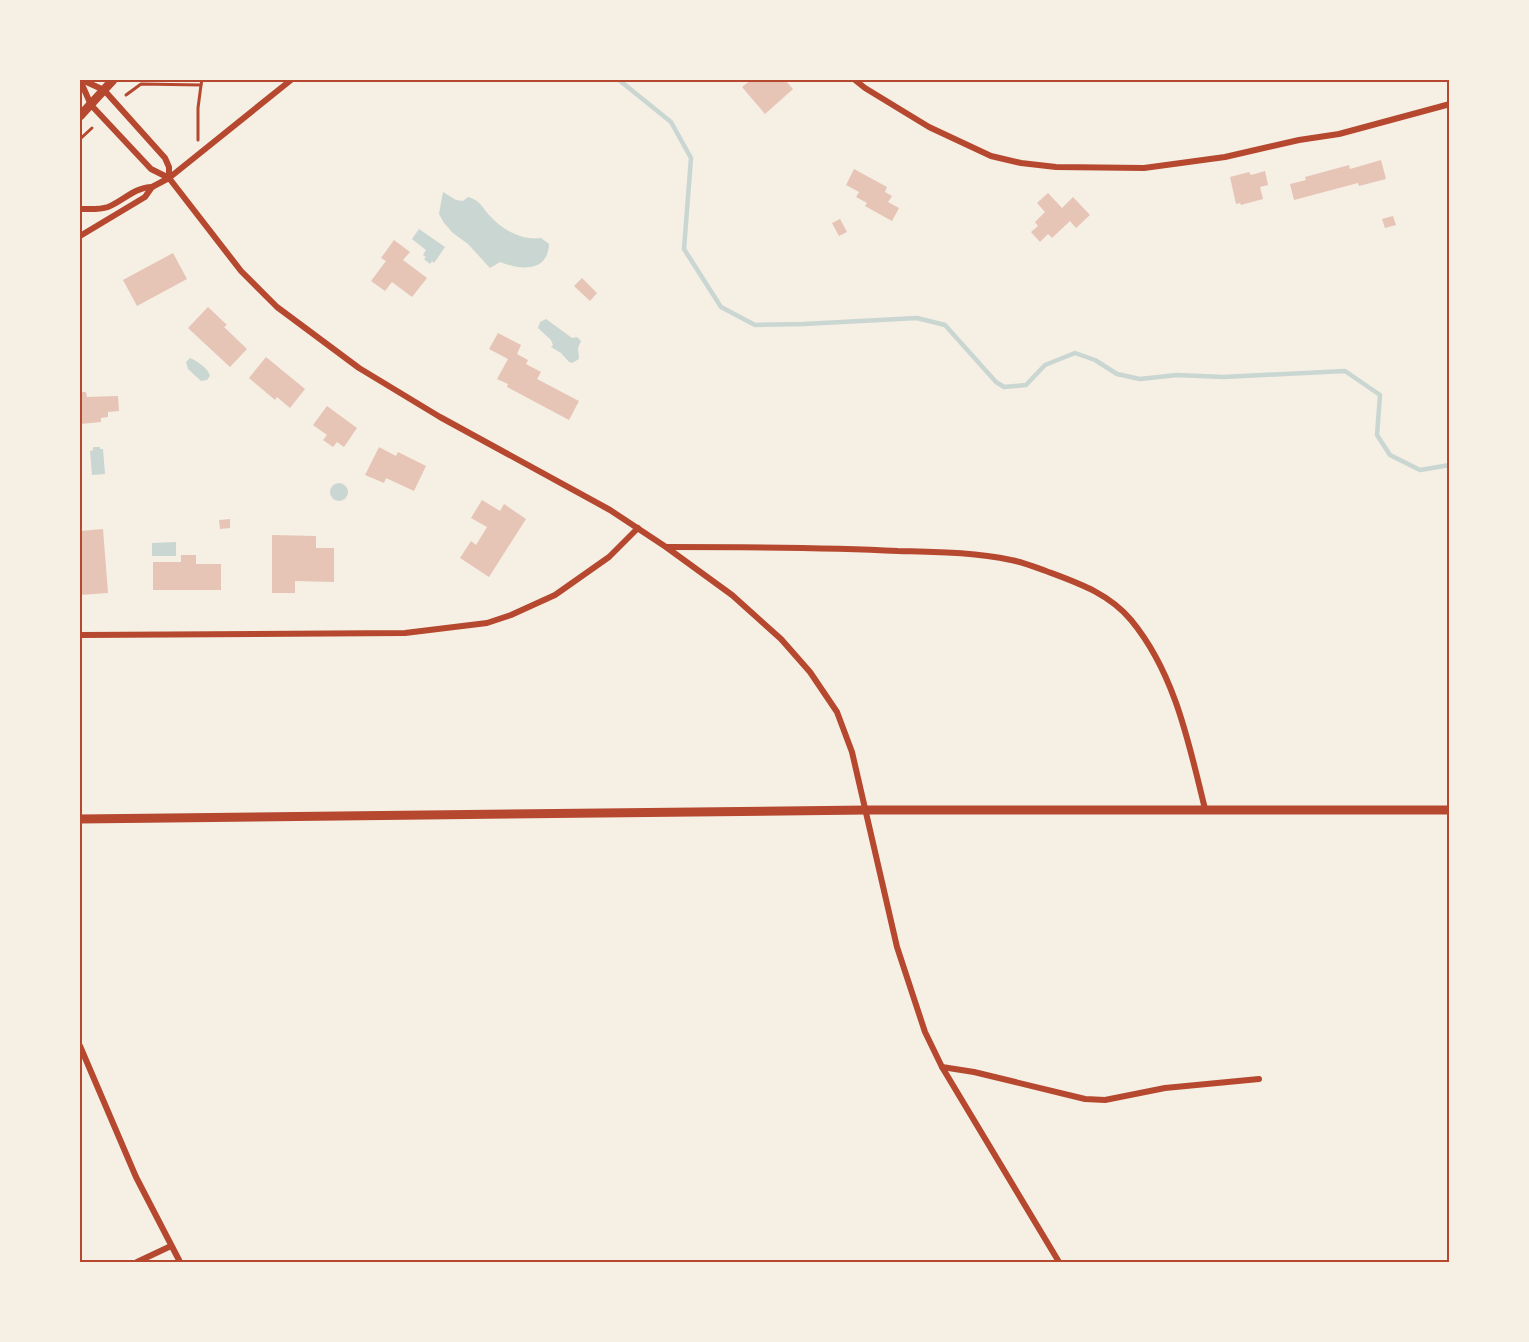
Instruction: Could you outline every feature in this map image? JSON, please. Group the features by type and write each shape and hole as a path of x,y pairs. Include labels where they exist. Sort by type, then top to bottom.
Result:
{"street":[{"path":"81,80 104,90 165,158 169,167 169,178"},
{"path":"81,80 91,105 151,170 169,178 241,271 276,306 359,368 440,417 610,510 638,528 732,595 781,639 810,672 837,712 852,752 897,947 925,1032 942,1067 1059,1263"},
{"path":"80,116 113,80"},
{"path":"80,209 111,206 139,190 152,187 169,178 291,80"},
{"path":"855,80 929,127 991,156 1021,163 1056,167 1144,168 1226,157 1339,134 1449,104"},
{"path":"80,236 145,197 152,187"},
{"path":"80,635 405,633 487,623 555,595 609,557 638,528"},
{"path":"666,548 812,547 973,554 1013,560 1087,586 1108,598 1131,620 1151,650 1168,683 1187,737 1205,809"},
{"path":"80,819 867,810 1449,810"},
{"path":"80,1046 136,1177 180,1263"},
{"path":"942,1067 974,1072 1085,1099 1105,1100 1165,1088 1259,1079"},
{"path":"137,1263 171,1246"}],"path":[{"path":"198,140 198,108 202,80"},
{"path":"126,95 141,84 201,85"},
{"path":"80,139 92,127"}],"shaded area":[{"path":"443,192 456,200 463,201 468,197 476,200 495,221 513,233 527,238 541,238 549,244 544,260 531,267 516,267 500,262 490,268 444,223 439,214"},
{"path":"419,229 445,247 434,263 432,261 430,264 424,259 426,257 423,255 426,250 412,239"},
{"path":"546,319 572,338 577,337 581,341 578,348 579,359 572,363 569,362 551,347 553,345 551,340 538,328 540,322"},
{"path":"190,358 207,370 210,376 207,380 201,381 188,369 186,362"},
{"path":"93,447 103,449 105,474 92,475 90,451"},
{"path":"335,483 343,483 348,488 346,499 335,501 330,496 330,488"},
{"path":"176,542 176,556 152,556 152,543"}],"building":[{"path":"751,80 785,80 793,89 765,114 742,87"},
{"path":"1381,160 1386,179 1359,186 1358,183 1294,200 1290,184 1306,180 1305,177 1349,165 1350,169"},
{"path":"854,169 887,187 885,192 892,196 888,202 899,208 892,221 865,206 867,203 856,197 859,192 846,185"},
{"path":"1265,171 1268,185 1260,187 1263,199 1241,205 1236,204 1230,177"},
{"path":"1048,193 1062,208 1073,197 1090,215 1076,228 1070,221 1052,238 1048,234 1040,242 1031,232 1038,226 1035,222 1045,212 1037,203"},
{"path":"1393,216 1396,225 1385,228 1382,219"},
{"path":"840,219 847,232 839,236 832,223"},
{"path":"394,240 410,252 403,260 427,278 412,297 392,282 385,291 371,281 386,261 381,258"},
{"path":"173,253 187,279 137,306 123,280"},
{"path":"582,278 597,293 590,301 574,286"},
{"path":"208,307 227,325 224,327 247,349 230,367 188,328"},
{"path":"498,333 521,345 517,354 528,360 526,364 541,372 537,379 579,401 569,420 507,387 508,384 497,379 508,359 489,349"},
{"path":"266,357 305,389 290,408 277,397 275,400 249,378"},
{"path":"80,392 86,392 87,397 118,396 119,411 108,412 108,417 101,418 101,422 80,424"},
{"path":"327,406 357,428 344,447 337,442 333,447 323,440 327,435 313,425"},
{"path":"379,447 396,456 398,452 426,466 414,491 386,478 384,483 365,475"},
{"path":"482,500 500,511 504,504 526,519 489,577 460,558 471,541 476,545 487,527 471,518"},
{"path":"230,519 230,528 220,529 219,520"},
{"path":"103,529 108,593 80,595 80,531"},
{"path":"272,535 316,536 316,548 334,548 334,582 295,581 295,593 272,593"},
{"path":"181,555 196,555 196,564 221,564 221,590 153,590 153,562 181,562"}],"waterway":[{"path":"619,80 671,122 691,158 684,249 721,307 755,325 917,318 945,325 996,382 1004,387 1026,385 1045,365 1075,353 1095,360 1117,374 1140,379 1177,375 1223,377 1345,371 1380,395 1377,435 1390,455 1420,470 1450,465"}]}
